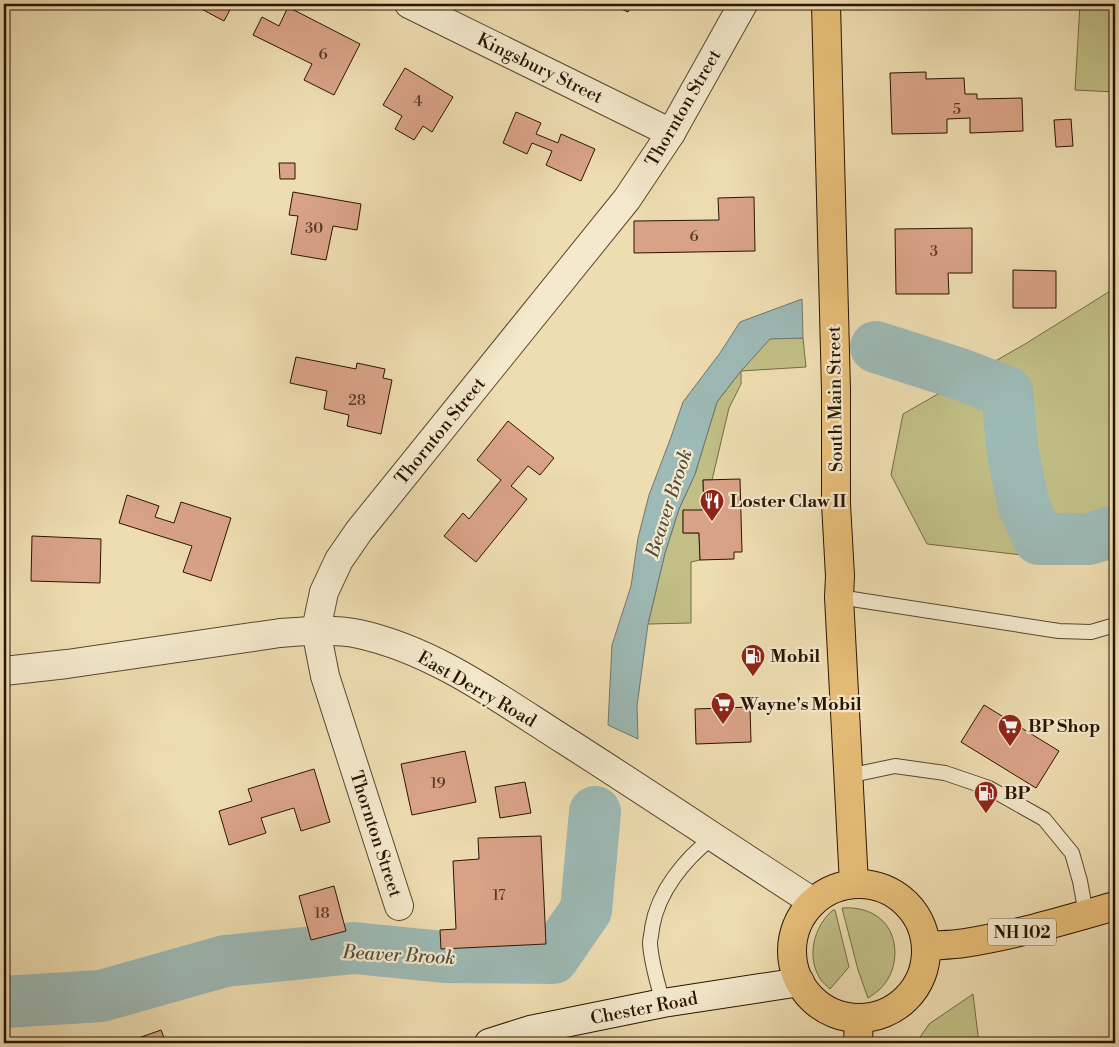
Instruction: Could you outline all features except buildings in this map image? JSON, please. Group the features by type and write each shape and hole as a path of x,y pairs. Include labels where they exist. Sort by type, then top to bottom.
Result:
{"main road":[{"name":"South Main Street","path":"826,4 834,288 836,504 854,884"},
{"path":"854,884 877,886 898,896 907,904 920,923 926,946 923,971 911,994 896,1007 878,1016 859,1031 845,1016 823,1007 811,997 800,982 793,962 793,940 796,930 800,920 813,902 822,895 842,886 854,884"},
{"name":"NH 102","path":"926,946 964,943 1003,936 1115,906"}],"street":[{"name":"Kingsbury Street","path":"409,4 671,133"},
{"name":"Thornton Street","path":"399,906 325,676 316,630 324,592 339,560 359,532 627,199 671,133 743,4"},
{"name":"East Derry Road","path":"4,671 67,664 280,633 316,630 358,634 388,642 424,656 489,692 813,902"},
{"name":"Chester Road","path":"489,1043 530,1030 663,1003 800,982"}],"lane":[{"path":"839,597 1059,631 1091,632 1115,625"},
{"path":"848,776 895,766 945,774 989,788 1044,819 1072,852 1086,914"},
{"path":"663,1003 653,964 650,942 654,918 664,893 681,867 713,837"}],"shaded area":[{"path":"1080,4 1115,4 1115,92 1075,90"},
{"path":"1115,288 1115,553 1082,562 927,544 891,475 903,414 1025,344"},
{"path":"770,338 803,338 806,367 741,371"},
{"path":"741,371 741,384 729,408 712,480 703,480 704,510 683,511 683,533 699,533 700,560 691,562 691,623 648,624 665,553 679,509 695,474 717,402"},
{"path":"842,908 863,910 880,918 891,933 894,943 893,968 888,980 868,998 858,970"},
{"path":"835,910 849,967 830,989 816,971 813,953 816,934 826,917"},
{"path":"973,994 979,1043 916,1043 929,1024"}],"water":[{"path":"802,299 803,338 770,339 741,371 717,402 695,474 679,509 665,553 648,624 637,706 638,739 608,725 612,645 631,586 638,538 649,495 683,402 720,353 740,322"}],"waterway":[{"name":"Beaver Brook","path":"876,347 960,374 1007,392 1013,454 1024,507 1039,539 1089,539 1115,531"},
{"name":"Beaver Brook","path":"4,1002 101,996 225,961 354,948 444,957 553,958 586,910 595,812"}],"place":[{"name":"Loster Claw II","path":"712,522"},
{"name":"Mobil","path":"753,677"},
{"name":"Wayne's Mobil","path":"723,725"},
{"name":"BP Shop","path":"1010,747"},
{"name":"BP","path":"986,814"}]}
